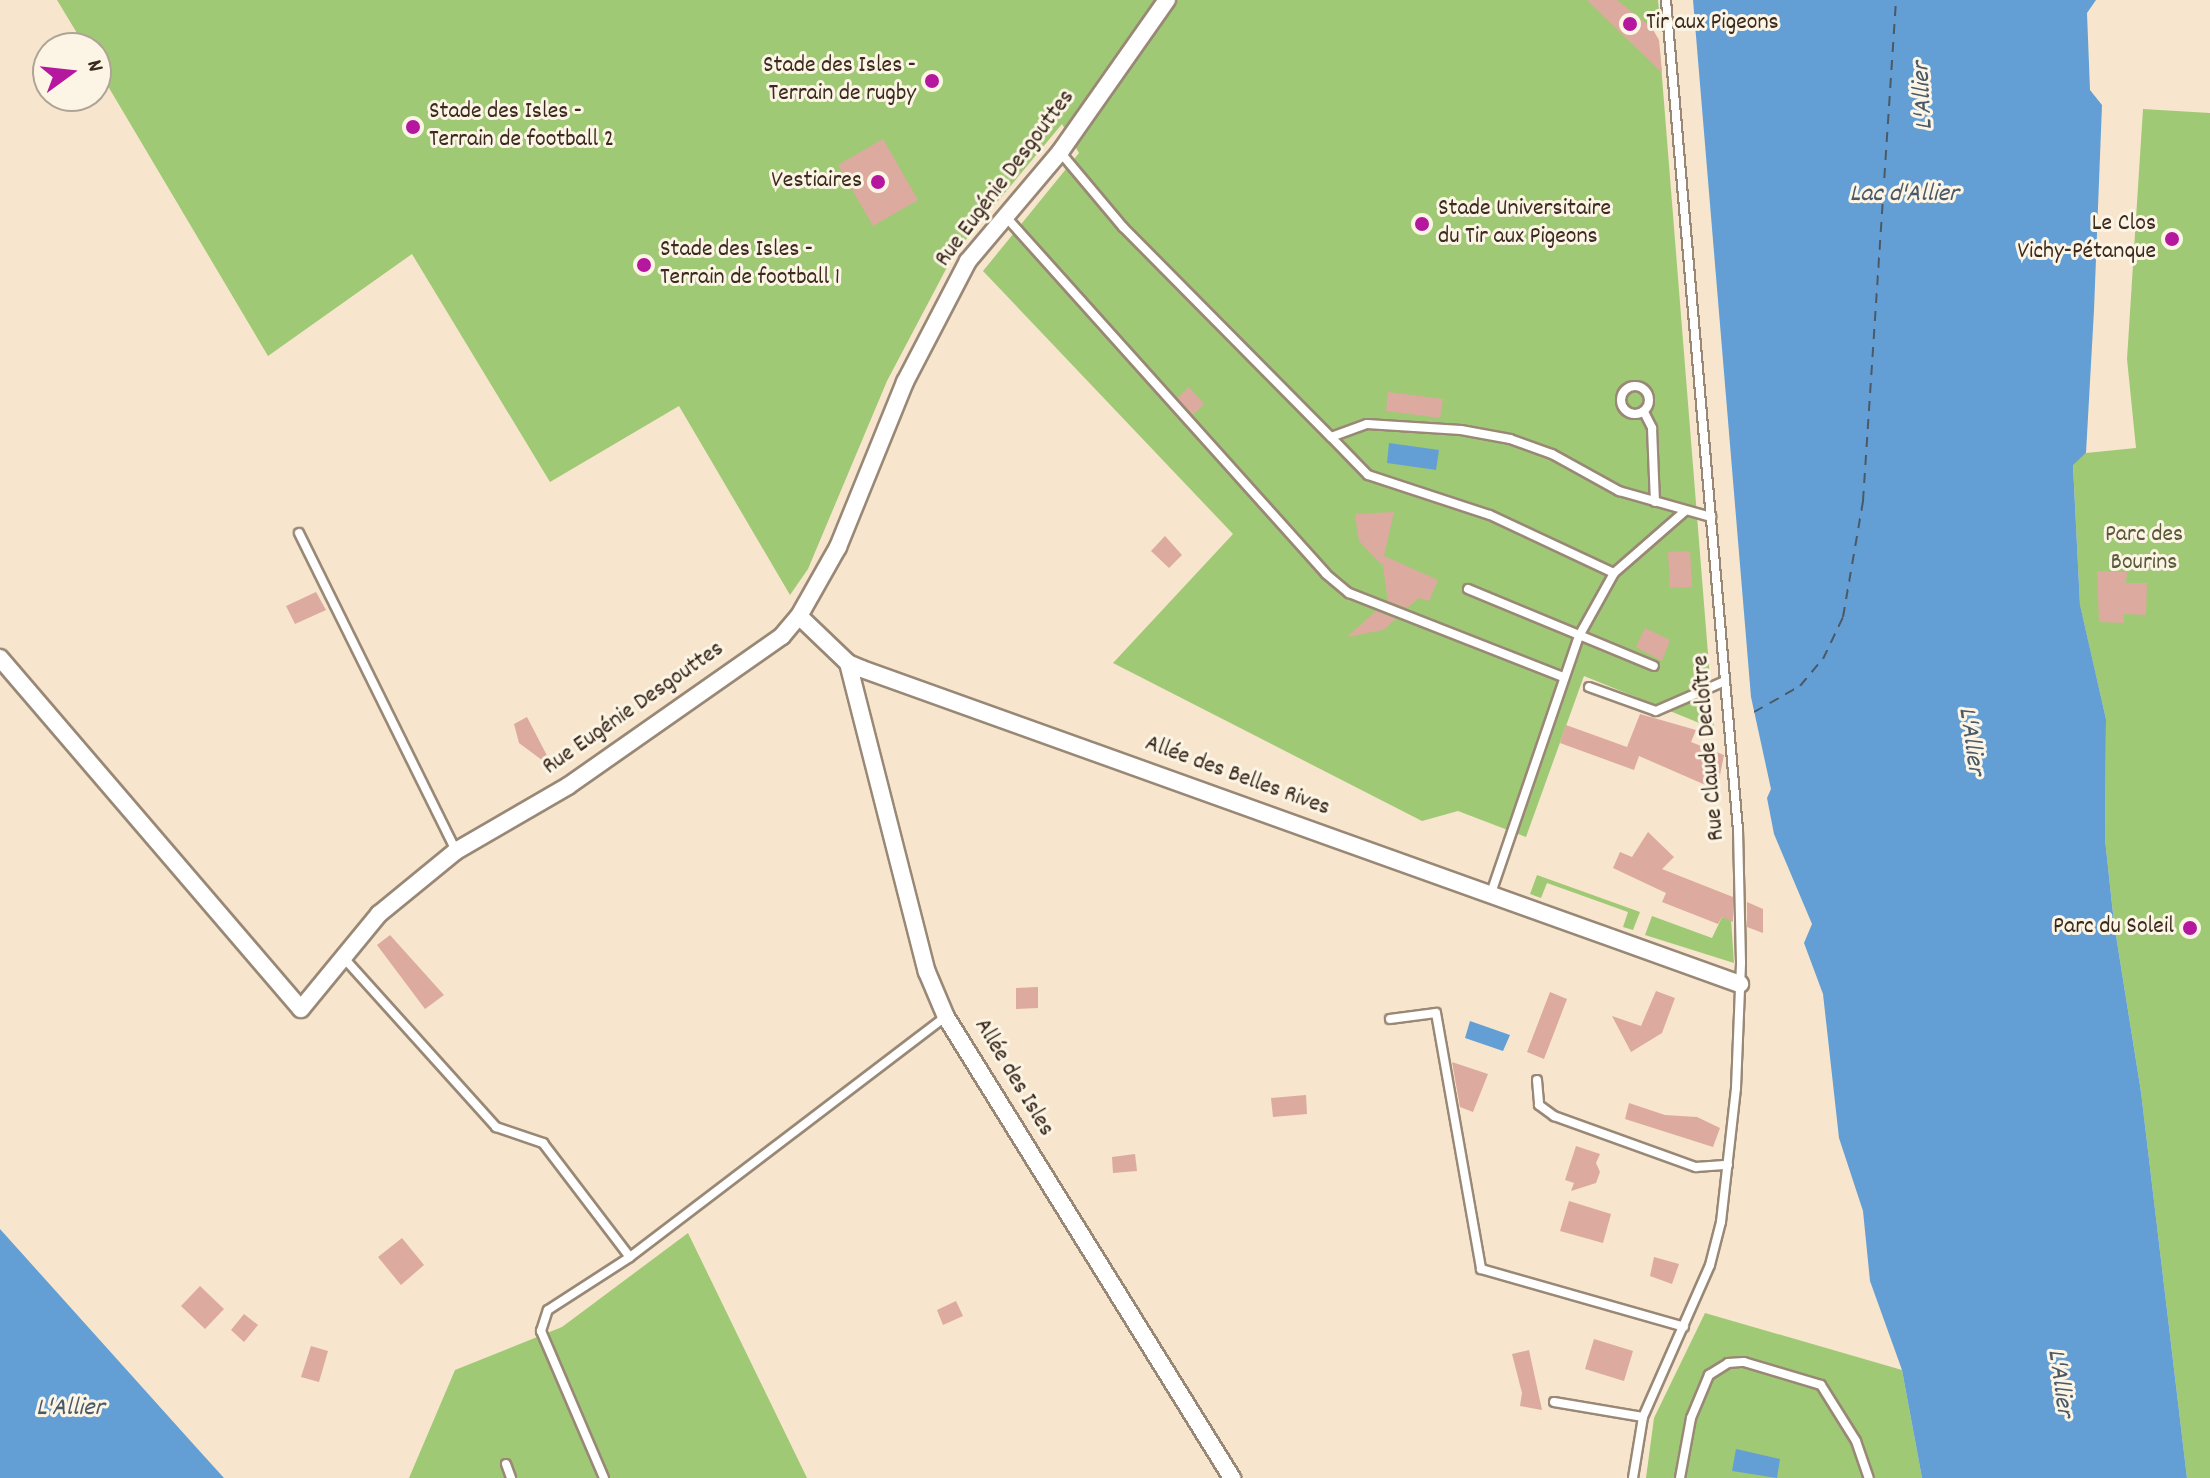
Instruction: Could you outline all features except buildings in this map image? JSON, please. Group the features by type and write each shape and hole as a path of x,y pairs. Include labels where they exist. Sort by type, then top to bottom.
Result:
{"street":[{"name":"Rue Eugénie Desgouttes","path":"0,658 301,1009 379,914 456,851 568,786 782,636 799,616 838,547 905,382 968,261 1060,152 1167,0"},
{"name":"Allée des Belles Rives","path":"799,616 848,663 1740,984"},
{"name":"Allée des Isles","path":"848,663 927,972 946,1017 1232,1478"}],"lane":[{"name":"Rue Claude Decloître","path":"1633,1478 1643,1417 1710,1265 1728,1165 1740,984 1739,853 1666,0"},
{"path":"1060,152 1123,227 1368,475 1490,515 1614,573"},
{"path":"1006,217 1326,574 1349,593 1561,676"},
{"path":"1644,412 1652,428 1655,502"},
{"path":"1331,437 1367,424 1461,430 1510,439 1552,454 1619,491 1711,517"},
{"path":"1491,893 1561,676 1579,636 1614,573 1685,511"},
{"path":"299,533 456,851"},
{"path":"1468,589 1654,666"},
{"path":"1589,687 1656,711 1725,681"},
{"path":"343,957 496,1127 543,1143 630,1257"},
{"path":"1390,1019 1436,1013 1481,1269 1684,1327"},
{"path":"604,1478 541,1331 548,1310 630,1257 946,1017"},
{"path":"1537,1080 1539,1105 1554,1116 1696,1167 1728,1165"},
{"path":"1680,1478 1691,1418 1709,1375 1728,1363 1744,1362 1821,1385 1856,1441 1869,1478"},
{"path":"1554,1402 1643,1417"},
{"path":"506,1464 511,1478"}],"green space":[{"path":"57,0 1658,0 1660,21 1650,31 1660,52 1714,729 1584,676 1526,837 1458,811 1422,821 1113,663 1233,534 983,271 1079,153 1062,124 954,254 887,381 808,569 790,595 679,406 550,482 412,254 268,356 112,93 112,32 76,32"},
{"name":"Parc des Bourins","path":"2143,109 2210,113 2210,1478 2187,1478 2141,1092 2114,923 2105,839 2106,719 2080,606 2073,464 2086,453 2136,448 2127,359"},
{"path":"1537,875 1640,912 1633,930 1623,927 1628,912 1547,883 1541,898 1530,894"},
{"path":"1652,916 1712,938 1722,917 1731,919 1734,963 1645,935"},
{"path":"688,1233 807,1478 409,1478 455,1370 562,1327"},
{"path":"1705,1313 1902,1370 1922,1478 1646,1478 1654,1418"}],"water":[{"name":"Lac d'Allier","path":"1693,0 2096,0 2087,13 2090,90 2102,105 2094,310 2086,453 2073,465 2080,605 2106,719 2105,839 2114,923 2141,1092 2187,1478 1922,1478 1902,1370 1870,1281 1863,1211 1839,1138 1823,994 1804,943 1812,924 1774,834 1767,798 1771,789 1751,697"},
{"path":"1389,443 1439,450 1436,470 1387,463"},
{"path":"1470,1021 1510,1035 1503,1051 1465,1038"},
{"name":"L'Allier","path":"0,1229 195,1446 224,1478 0,1478"},
{"path":"1736,1449 1780,1459 1777,1478 1732,1471"}],"ferry route":[{"path":"1754,712 1800,686 1823,659 1843,617 1863,501 1896,0"}],"place":[{"name":"Tir aux Pigeons","path":"1630,24"},
{"name":"Stade des Isles - Terrain de rugby","path":"932,81"},
{"name":"Stade des Isles - Terrain de football 2","path":"413,127"},
{"name":"Vestiaires","path":"878,182"},
{"name":"Stade Universitaire du Tir aux Pigeons","path":"1422,224"},
{"name":"Le Clos Vichy-Pétanque","path":"2172,239"},
{"name":"Stade des Isles - Terrain de football 1","path":"644,265"},
{"name":"Parc du Soleil","path":"2190,928"}]}
